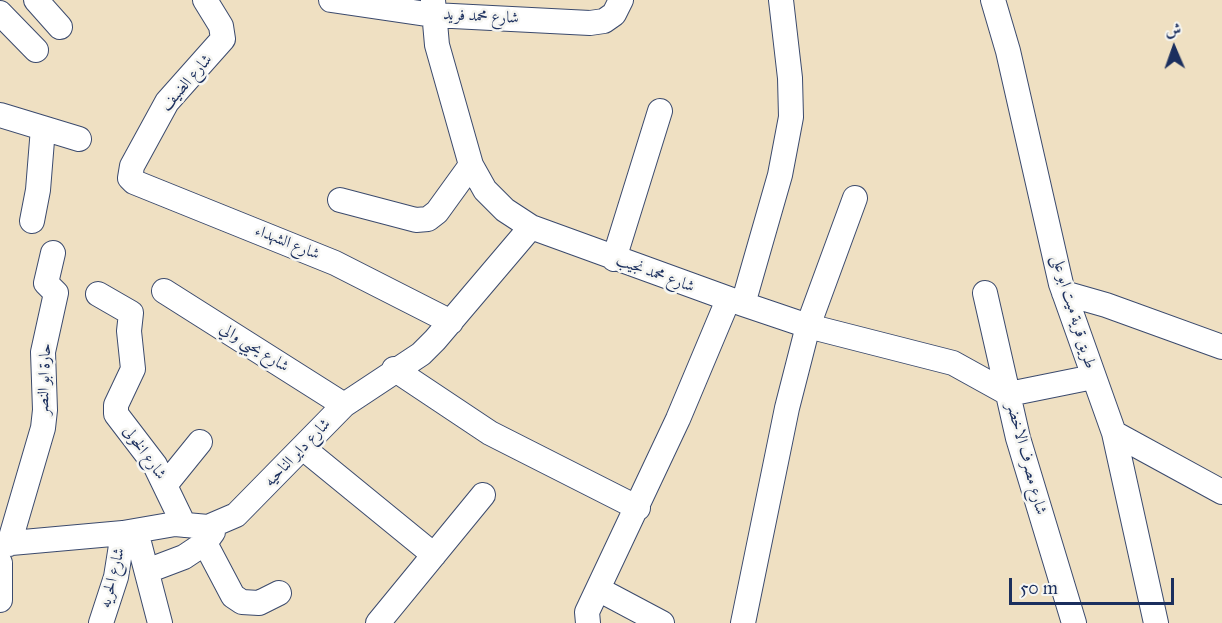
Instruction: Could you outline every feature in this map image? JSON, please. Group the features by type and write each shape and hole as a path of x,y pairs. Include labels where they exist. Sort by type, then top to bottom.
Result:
{"street":[{"path":"36,0 60,27"},
{"name":"شارع الضيف","path":"132,166 167,102 223,39 221,26 205,0"},
{"name":"شارع محمد فريد","path":"331,0 433,7 590,23 604,21 614,14 621,0"},
{"path":"588,623 587,612 735,302 780,175 791,117 790,78 781,0"},
{"name":"طريق قرية ميت ابو على","path":"993,0 1008,51 1064,293 1114,433 1156,623"},
{"name":"شارع محمد نجيب","path":"433,7 442,66 471,165 485,190 505,210 531,227 735,302 808,326 953,363 1009,394"},
{"path":"0,13 36,50"},
{"path":"614,259 660,111"},
{"path":"0,115 79,139"},
{"path":"32,221 38,190 43,128"},
{"path":"340,200 416,220 428,219 437,212 471,165"},
{"name":"شارع الشهداء","path":"132,166 130,178 134,182 335,263 451,322"},
{"path":"743,623 787,408 808,326 855,198"},
{"name":"شارع داير الناحيه","path":"219,524 248,505 344,405 394,369 421,354 531,227"},
{"name":"حارة ابو النصر","path":"0,600 3,551 43,428 45,402 43,352 56,293 48,288 46,283 53,253"},
{"name":"شارع يحيي والي","path":"164,291 344,405"},
{"name":"شارع مصرف الاخضر","path":"985,293 1018,438 1074,623"},
{"path":"1064,293 1106,305 1222,347"},
{"name":"شارع الخولى","path":"98,294 131,314 129,331 133,369 116,405 116,414 166,483 184,525"},
{"path":"394,369 490,433 638,508"},
{"path":"1009,394 1093,377"},
{"path":"1114,433 1222,492"},
{"path":"166,483 200,442"},
{"path":"303,448 434,555"},
{"path":"378,623 483,495"},
{"path":"3,551 184,525 219,524"},
{"path":"147,571 184,557 205,543 219,524"},
{"path":"129,532 147,571 160,623"},
{"name":"شارع الحريه","path":"101,623 129,532"},
{"path":"205,543 233,596 242,602 259,603 279,593"},
{"path":"598,589 662,623"}]}
